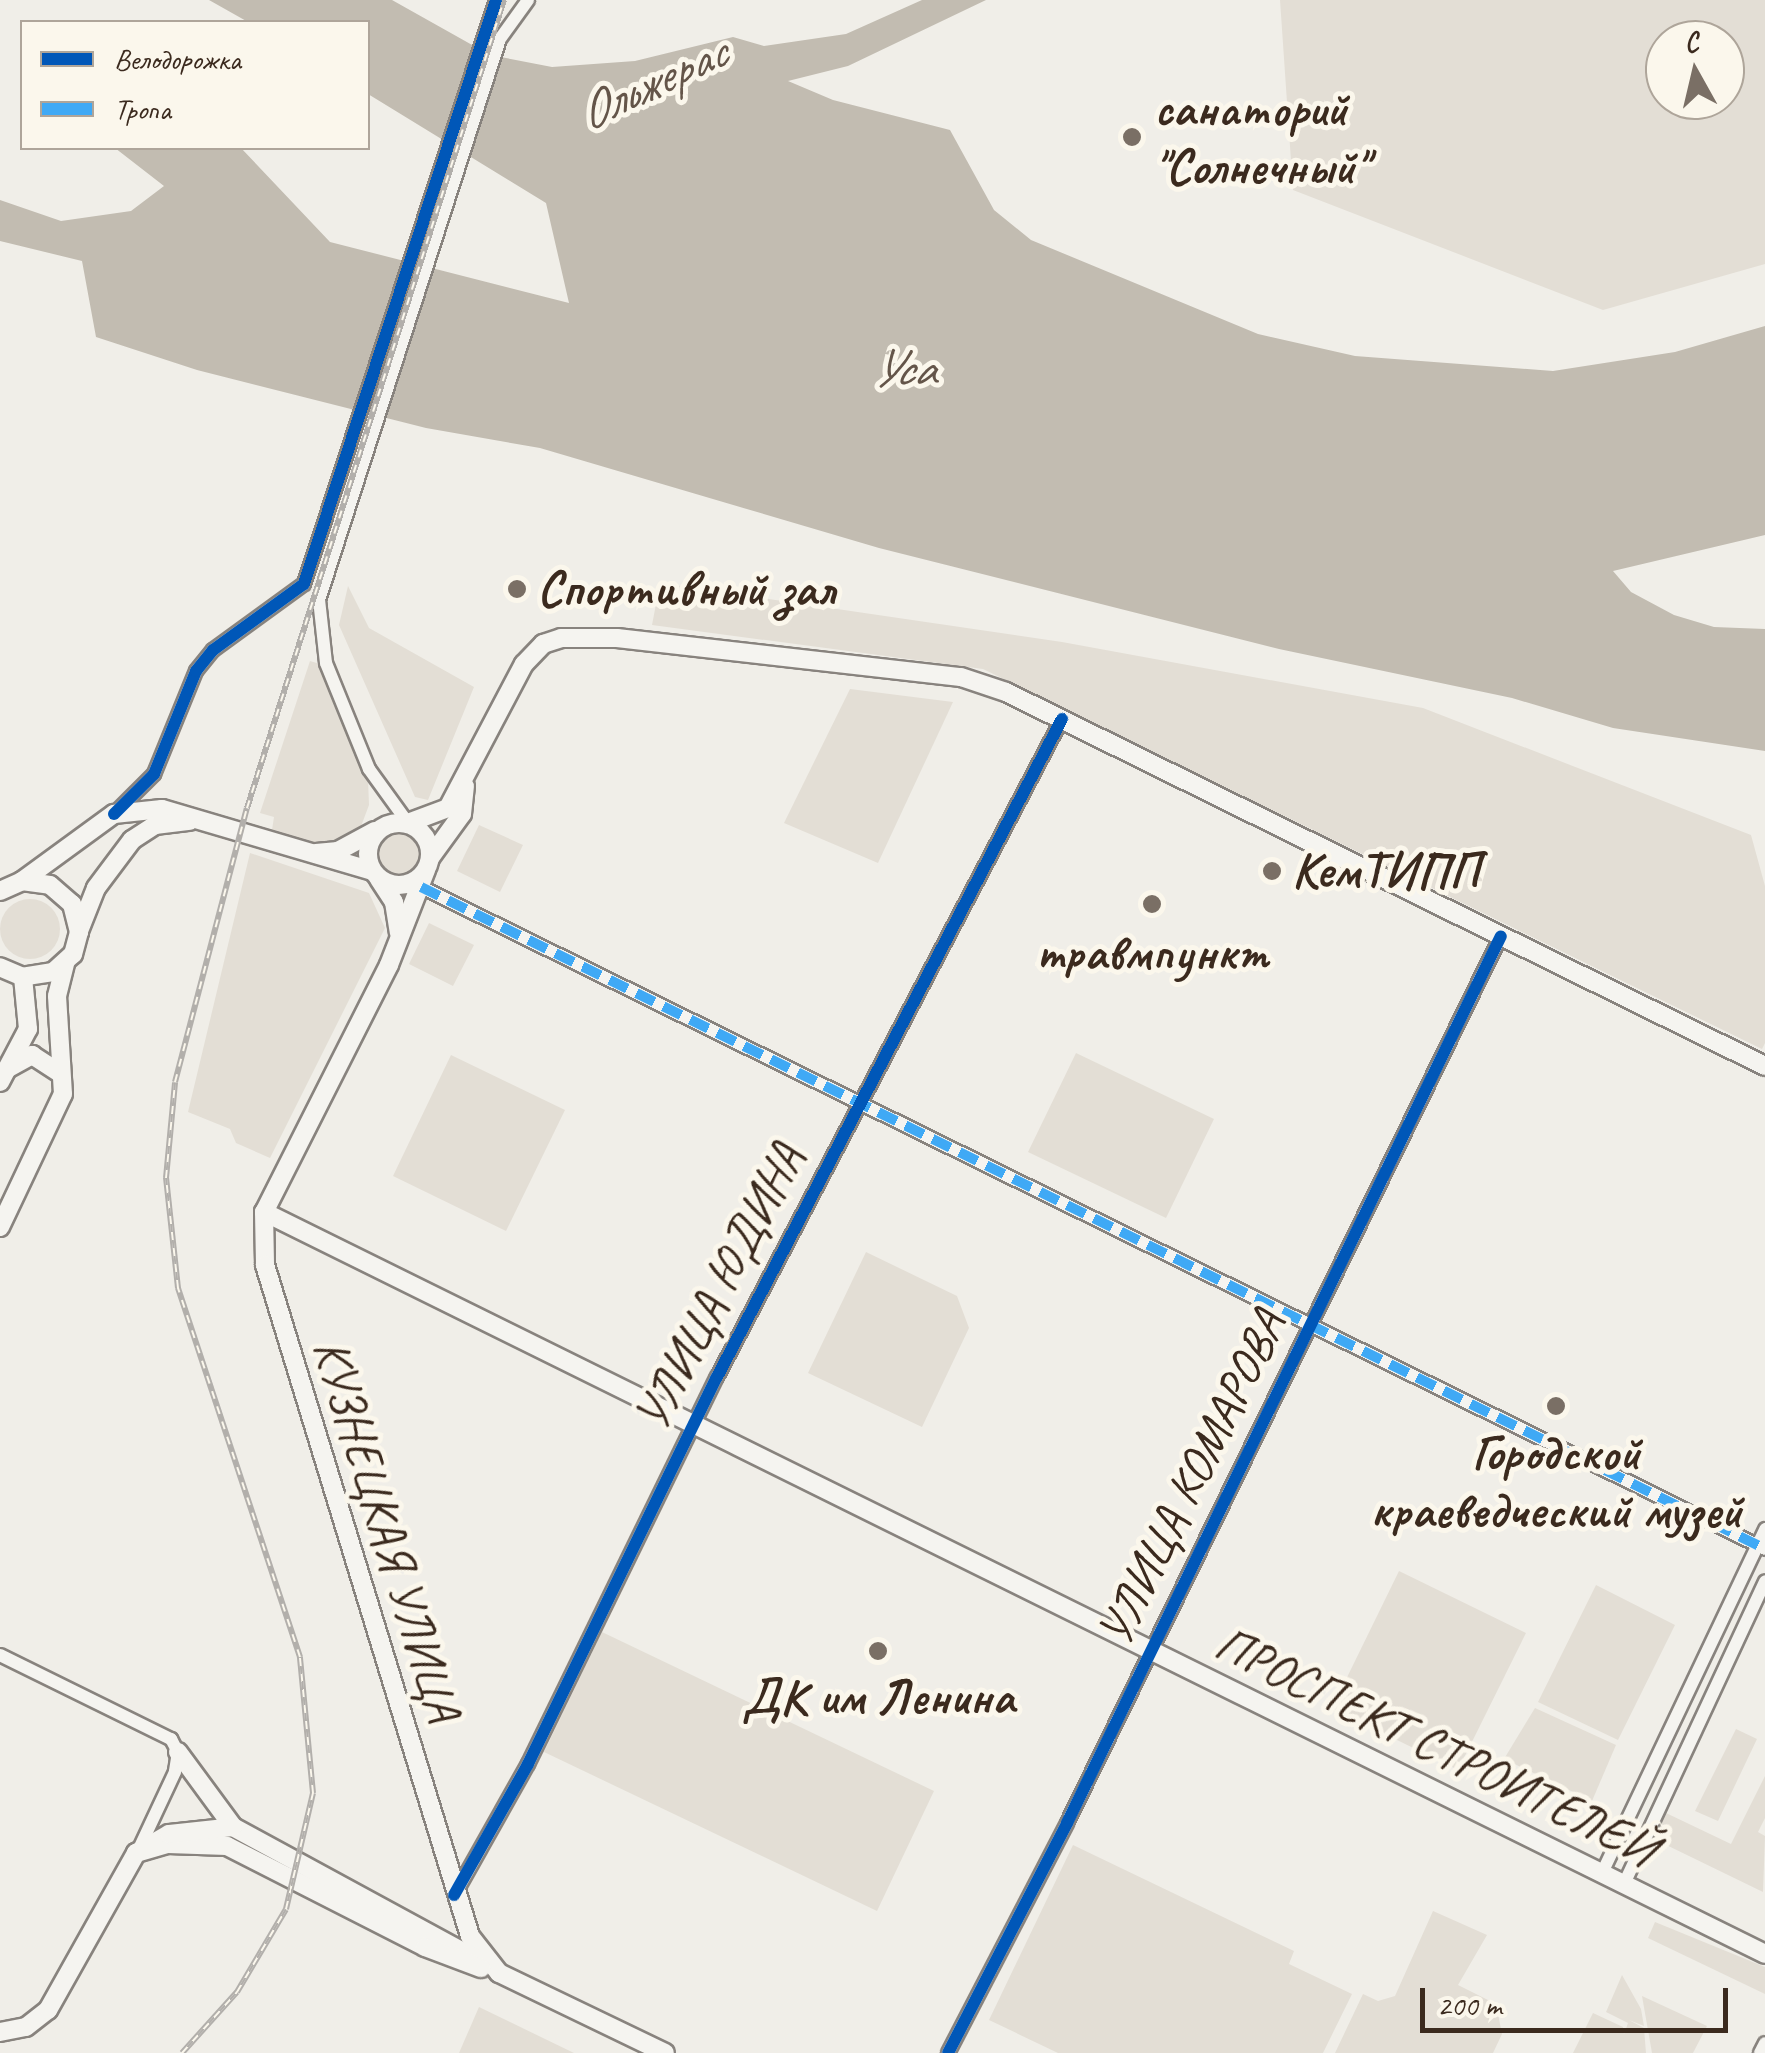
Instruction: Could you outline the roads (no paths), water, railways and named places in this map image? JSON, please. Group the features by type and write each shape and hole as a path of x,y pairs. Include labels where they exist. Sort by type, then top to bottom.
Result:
{"main road":[{"name":"КУЗНЕЦКАЯ УЛИЦА","path":"665,2053 499,1973 470,1936 455,1898 265,1265 264,1212 398,944 426,872 462,814 466,786 524,664 542,644 576,636 616,638 961,677 1062,719"},
{"path":"1062,719 1765,1066"},
{"path":"306,854 338,851 380,828 408,823 448,808 466,786"},
{"path":"0,891 22,881 114,814 162,809 403,885 426,872 428,840 408,823"},
{"path":"0,1226 62,1084 57,996 65,963 104,874 132,840 156,825 202,820"},
{"path":"380,828 369,843 374,874 394,902 398,944"},
{"path":"22,881 63,892 79,932"},
{"path":"0,968 23,978 65,963"},
{"path":"4,1076 28,1029 23,978"},
{"path":"4,1076 32,1054 62,1084"},
{"name":"ПРОСПЕКТ СТРОИТЕЛЕЙ","path":"264,1212 1765,1954"},
{"path":"178,1752 233,1827 499,1973"},
{"path":"0,2032 26,2027 48,2010 136,1853 169,1834 233,1827"},
{"path":"136,1853 168,1844 227,1846 425,1947 499,1973"},
{"path":"435,1936 450,1928 455,1898"}],"street":[{"path":"408,823 369,769 318,629 319,600 360,446 496,0"},
{"path":"114,814 154,774 196,671 225,640 265,617 304,584 360,446 500,39 528,0"},
{"name":"УЛИЦА ЮДИНА","path":"455,1898 528,1764 859,1100 1062,719"},
{"path":"426,872 859,1100 1761,1547"},
{"name":"УЛИЦА КОМАРОВА","path":"948,2053 1501,936"},
{"path":"1602,1873 1742,1575 1761,1547 1765,1529"},
{"path":"1624,1884 1764,1584 1742,1575"},
{"path":"0,1656 165,1735 178,1752 175,1772 136,1853"},
{"path":"1760,2053 1765,2043"}],"water":[{"name":"Уса","path":"209,0 392,0 490,55 552,67 635,61 733,37 764,46 846,34 922,0 986,0 848,66 788,81 833,100 950,130 994,210 1031,240 1258,334 1355,356 1553,371 1675,352 1765,326 1765,535 1613,571 1631,592 1674,615 1714,627 1765,629 1765,751 1613,728 1512,698 1279,649 879,548 540,448 426,428 197,370 96,337 82,261 0,241 0,200 61,221 131,211 164,186 118,150 243,150 330,242 569,303 546,203 370,95 370,20 244,20"}],"railway":[{"path":"182,2053 237,1992 286,1909 313,1793 300,1657 178,1288 166,1178 175,1082 247,808 504,0"}],"place":[{"name":"санаторий \"Солнечный\"","path":"1132,137"},
{"name":"Спортивный зал","path":"517,589"},
{"name":"КемТИПП","path":"1272,871"},
{"name":"травмпункт","path":"1152,904"},
{"name":"Городской краеведческий музей","path":"1556,1406"},
{"name":"ДК им Ленина","path":"878,1651"}],"water label":[{"name":"Ольжерас","path":"652,83"}]}
